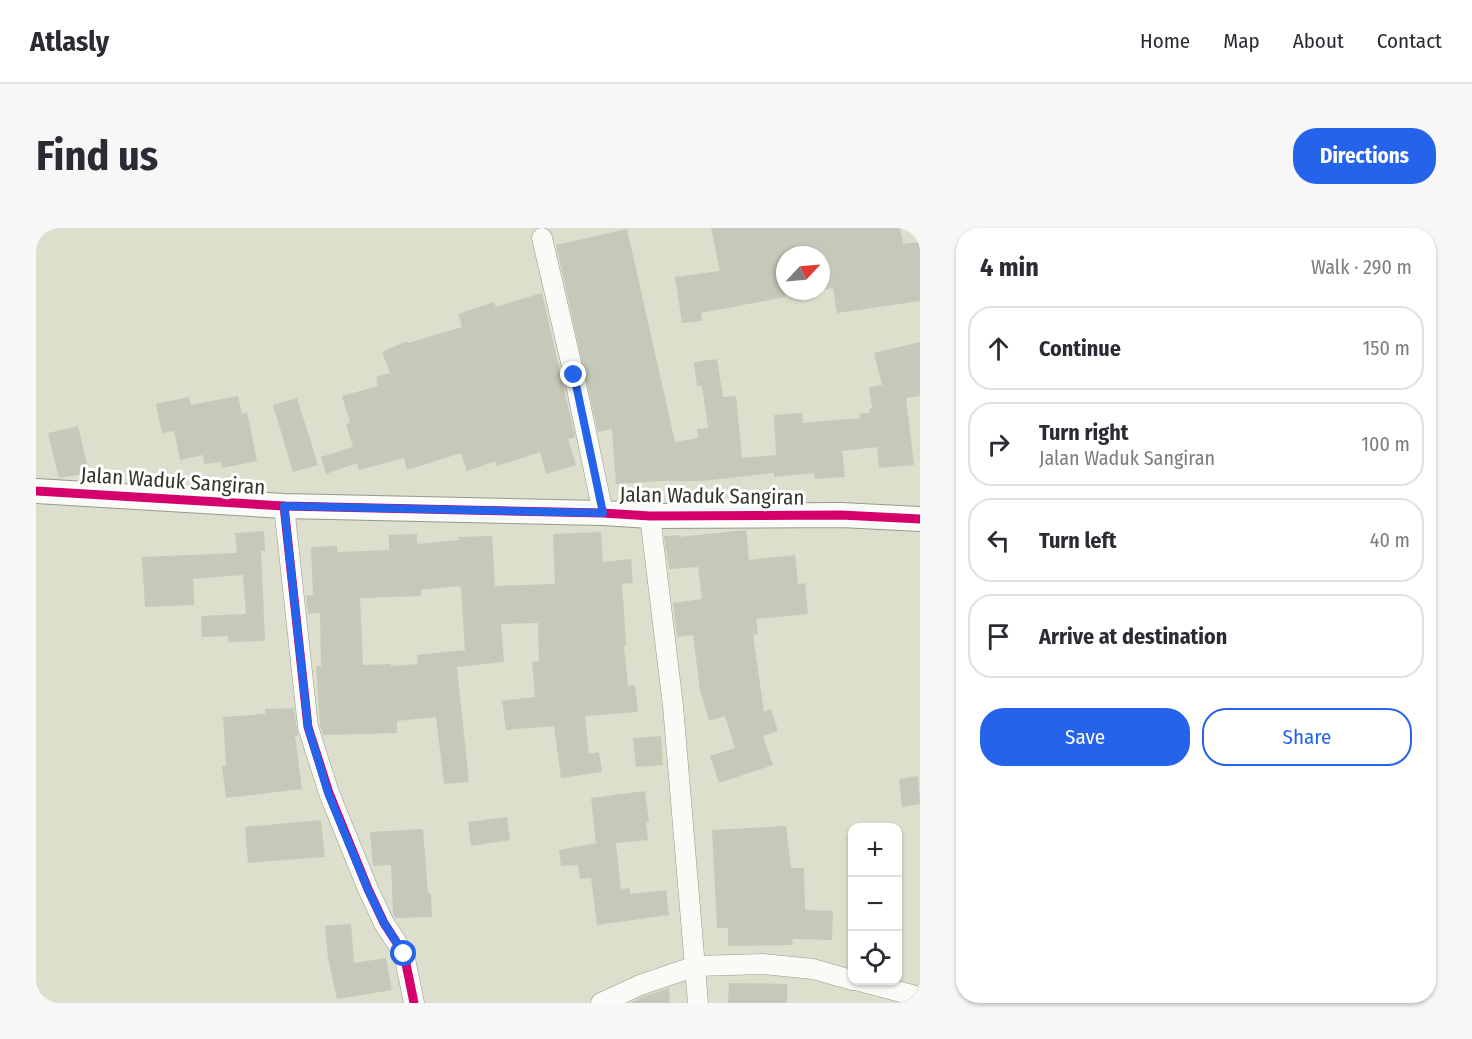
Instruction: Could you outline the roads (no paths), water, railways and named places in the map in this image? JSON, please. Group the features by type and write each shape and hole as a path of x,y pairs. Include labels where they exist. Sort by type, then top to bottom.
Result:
{"street":[{"path":"542,238 603,513"},
{"name":"Jalan Waduk Sangiran","path":"36,491 284,506 650,516 841,515 920,519"},
{"path":"284,506 308,727 328,793 368,890 384,923 404,954 414,1003"},
{"path":"650,516 674,718 698,1003"},
{"path":"601,1003 640,985 696,966 763,964 813,969 848,978"},
{"path":"873,985 920,997"}]}
